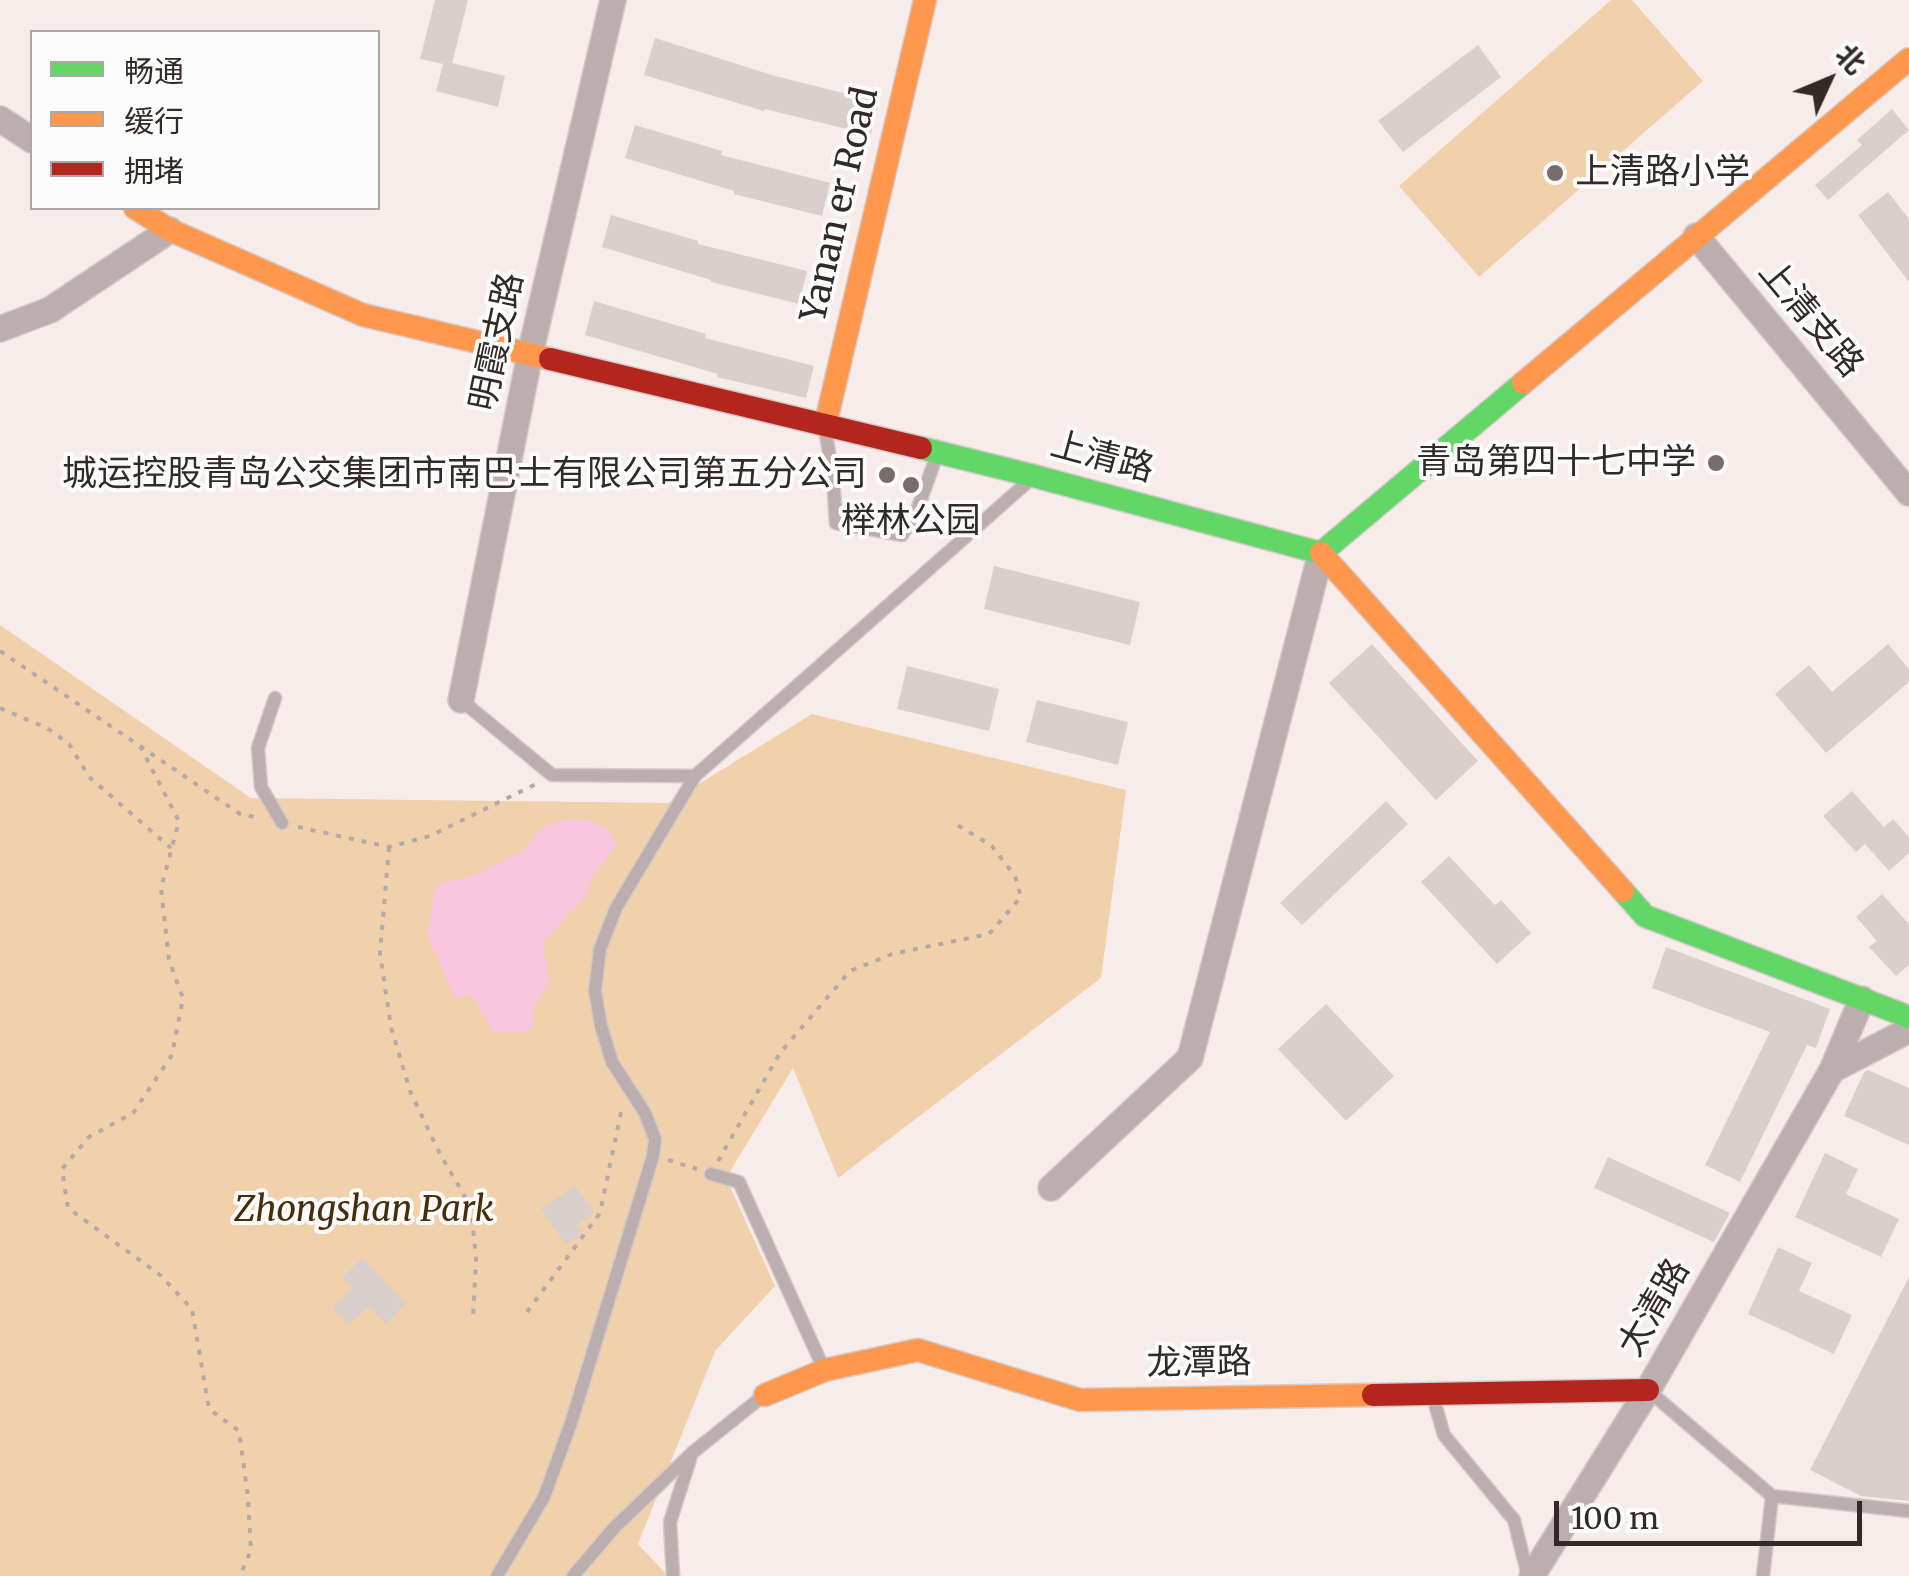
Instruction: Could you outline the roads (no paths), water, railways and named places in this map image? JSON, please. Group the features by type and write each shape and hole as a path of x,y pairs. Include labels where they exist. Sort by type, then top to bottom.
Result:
{"street":[{"name":"明霞支路","path":"462,700 530,354 613,0"},
{"name":"Yanan er Road","path":"825,426 924,0"},
{"path":"1052,1188 1190,1058 1321,552 1909,58"},
{"path":"0,119 30,139"},
{"name":"上清路","path":"138,210 170,230 363,316 1034,476 1321,552"},
{"path":"0,329 50,310 170,230"},
{"name":"上清支路","path":"1696,236 1909,492"},
{"path":"1321,552 1645,916 1909,1017"},
{"name":"太清路","path":"1530,1576 1648,1390 1832,1070 1862,999"},
{"path":"1832,1070 1909,1030"},
{"name":"龙潭路","path":"765,1395 825,1370 918,1350 1080,1400 1648,1390"}],"lane":[{"path":"825,426 836,523 902,535 916,513 938,453"},
{"path":"497,1576 544,1497 572,1423 653,1156 655,1139 645,1113 612,1062 595,991 600,949 616,908 695,776 1034,476"},
{"path":"275,698 258,748 260,788 282,823"},
{"path":"462,700 552,776 695,776"},
{"path":"711,1174 740,1182 825,1370"},
{"path":"1648,1390 1772,1496 1909,1511"},
{"path":"1432,1394 1444,1435 1514,1520 1530,1576"},
{"path":"573,1576 614,1528 692,1453 765,1395"},
{"path":"674,1576 670,1522 692,1453"},
{"path":"1763,1576 1772,1496"}],"place":[{"name":"上清路小学","path":"1555,173"},
{"name":"青岛第四十七中学","path":"1716,463"},
{"name":"城运控股青岛公交集团市南巴士有限公司第五分公司","path":"887,475"},
{"name":"榉林公园","path":"911,485"}],"park label":[{"name":"Zhongshan Park","path":"364,1211"}]}
